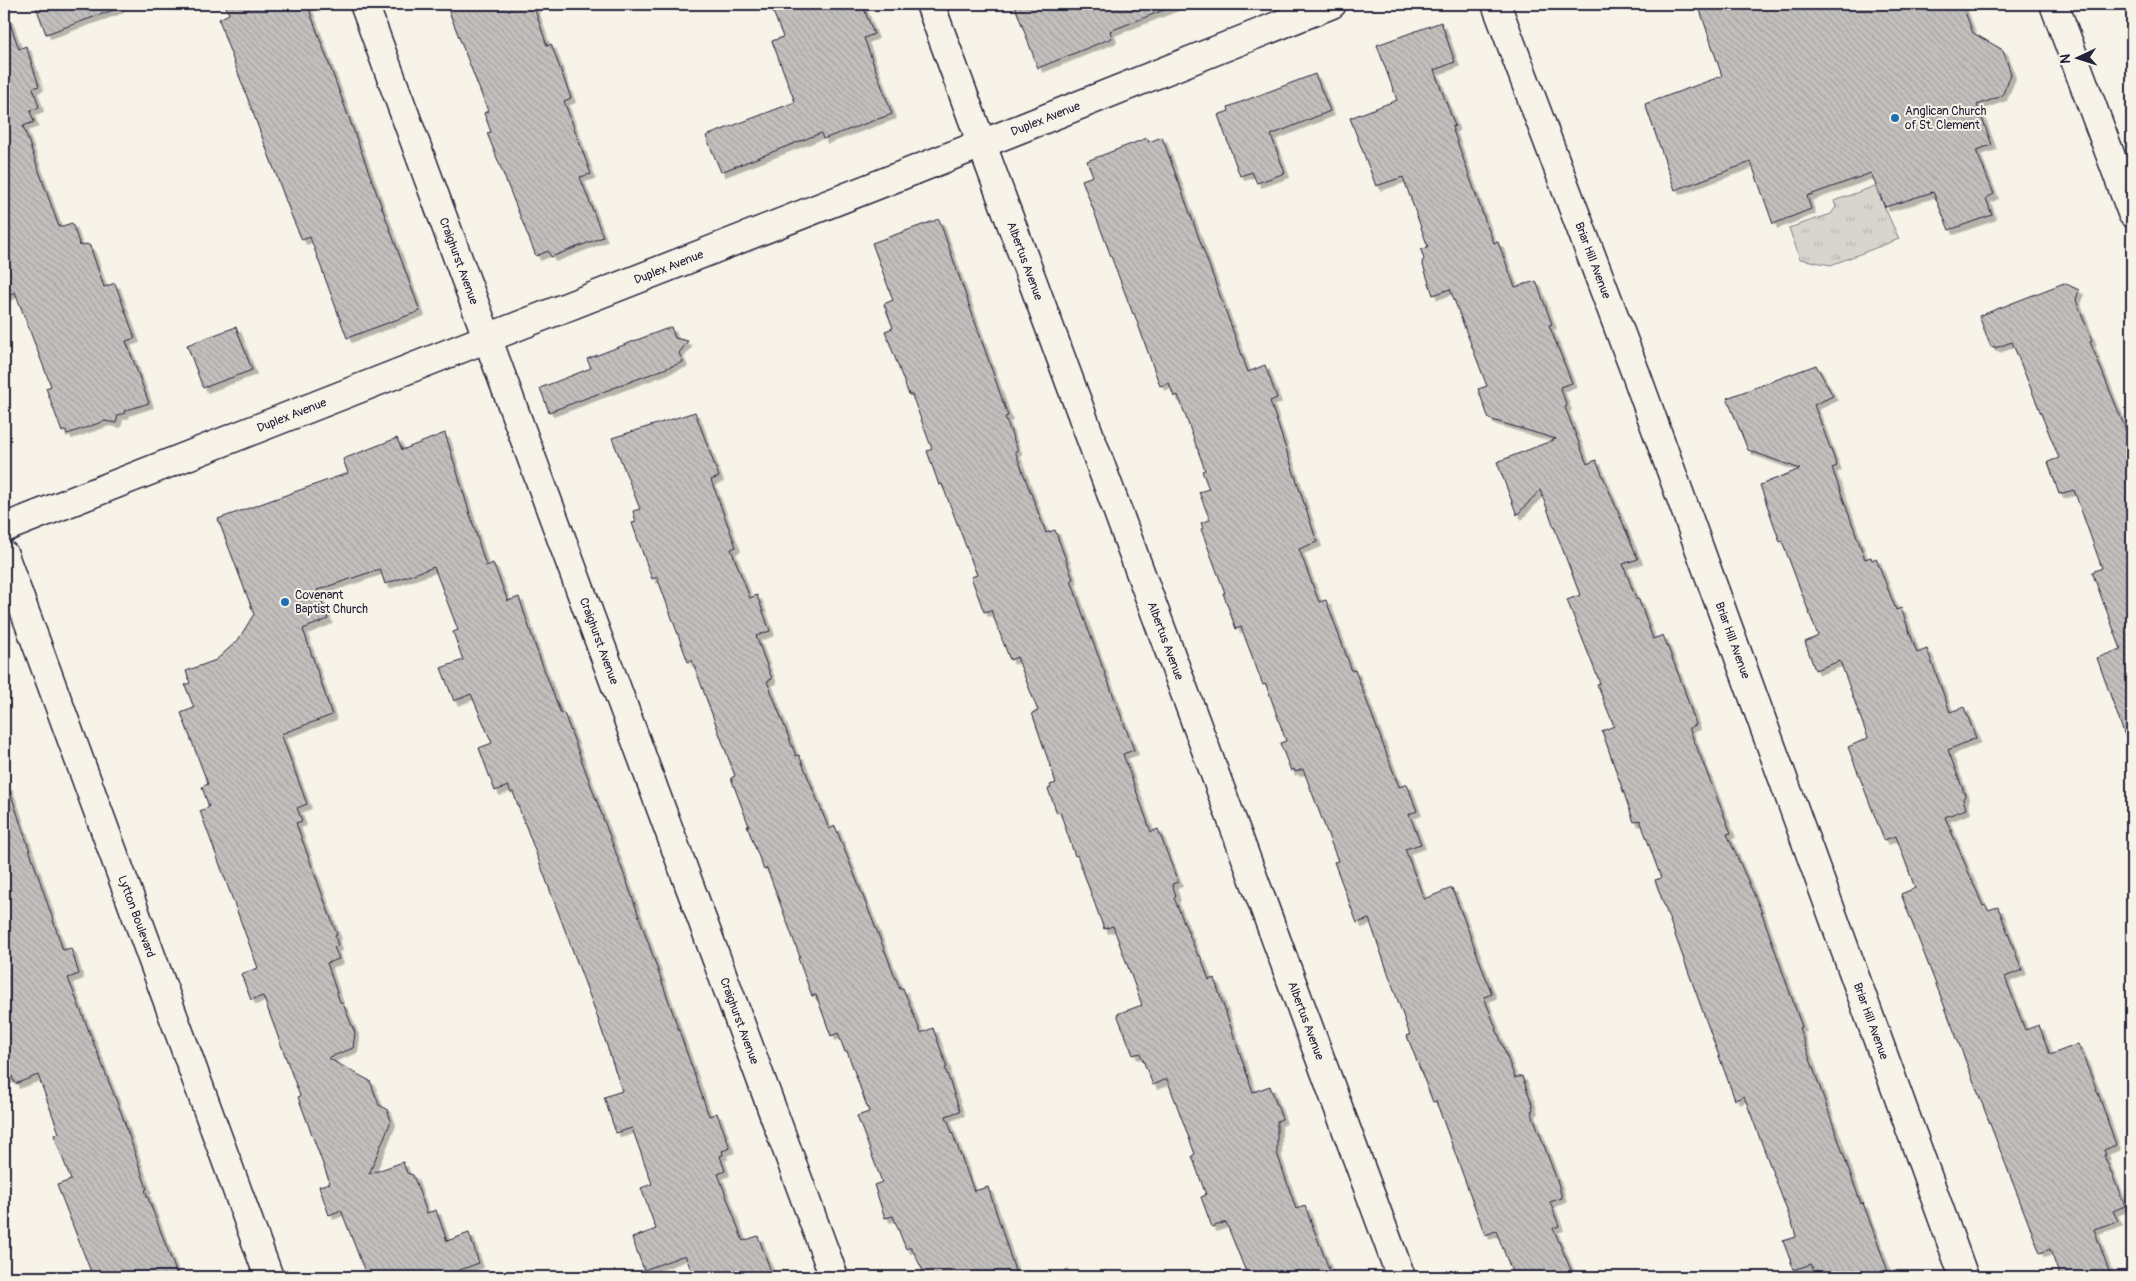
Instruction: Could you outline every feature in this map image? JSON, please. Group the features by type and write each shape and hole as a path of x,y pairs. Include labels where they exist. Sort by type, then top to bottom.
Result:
{"street":[{"name":"Craighurst Avenue","path":"364,4 834,1277"},
{"name":"Albertus Avenue","path":"930,4 981,144 996,178 1400,1277"},
{"name":"Duplex Avenue","path":"4,528 1332,4"},
{"name":"Briar Hill Avenue","path":"1496,4 1636,374 1964,1277"},
{"path":"2054,4 2132,213"},
{"name":"Lytton Boulevard","path":"4,555 268,1277"}],"green space":[{"path":"1875,186 1899,239 1831,265 1800,259 1789,228 1831,214 1836,207 1834,201"}],"building":[{"path":"35,4 118,4 119,8 46,34"},
{"path":"225,4 307,4 420,311 347,338 310,237 302,240 292,217 225,38 219,19 229,14"},
{"path":"446,4 533,4 547,46 551,44 571,98 564,101 591,174 580,177 603,237 551,257 548,251 536,256 487,133 491,132 484,113 488,111"},
{"path":"787,4 862,4 874,34 864,38 892,114 823,139 821,133 721,172 706,136 795,102 772,41 783,37 772,9"},
{"path":"1014,4 1173,4 1174,6 1110,31 1112,38 1038,68"},
{"name":"Anglican Church of St. Clement","path":"1698,4 1962,4 1973,33 2003,50 2011,74 2002,96 1977,105 1992,145 1976,150 1994,194 1986,198 1992,215 1949,230 1933,192 1885,207 1871,173 1807,196 1811,209 1773,224 1751,162 1675,190 1645,104 1722,76"},
{"path":"8,18 19,49 26,46 39,86 33,88 39,107 30,111 34,122 23,126 59,227 72,223 80,246 87,244 90,246 104,287 115,283 135,338 126,341 149,403 124,411 125,413 118,415 116,423 105,421 67,434 66,430 62,432 46,388 51,386 15,292 4,297 4,19"},
{"path":"1441,22 1455,62 1434,70 1455,126 1452,127 1487,226 1494,243 1498,242 1515,287 1536,281 1552,324 1549,325 1572,383 1560,387 1567,406 1565,407 1587,464 1596,460 1638,559 1623,564 1653,639 1663,635 1683,686 1696,725 1689,728 1731,833 1727,834 1760,908 1802,1027 1799,1028 1861,1204 1863,1203 1890,1277 1816,1277 1811,1264 1794,1270 1783,1241 1796,1237 1794,1229 1744,1096 1735,1100 1655,880 1661,878 1640,820 1634,822 1602,731 1614,726 1597,684 1600,683 1567,600 1580,595 1540,490 1517,515 1497,462 1556,439 1489,419 1478,389 1487,386 1450,289 1433,295 1422,262 1424,259 1421,250 1428,247 1403,177 1376,186 1350,118 1397,100 1377,45"},
{"path":"1315,74 1330,111 1271,135 1285,173 1257,183 1252,172 1240,176 1218,115 1229,111 1228,107"},
{"path":"1162,137 1248,372 1265,365 1277,398 1270,401 1317,542 1299,549 1319,602 1326,600 1352,671 1355,670 1399,787 1407,784 1417,811 1409,814 1421,844 1405,849 1424,899 1452,888 1465,922 1492,994 1484,997 1515,1078 1522,1076 1531,1101 1533,1110 1531,1111 1558,1183 1562,1198 1550,1202 1559,1226 1553,1228 1574,1277 1514,1277 1496,1231 1485,1235 1436,1101 1433,1102 1407,1036 1410,1035 1369,919 1357,923 1334,862 1338,861 1303,769 1295,772 1294,769 1291,771 1280,743 1286,741 1266,684 1263,685 1241,627 1236,629 1223,593 1225,593 1201,529 1203,528 1201,523 1210,520 1199,492 1209,489 1202,471 1205,470 1178,395 1174,397 1169,383 1160,386 1134,313 1082,180 1093,176 1087,161 1147,138 1149,142"},
{"path":"939,219 1008,416 1005,417 1018,451 1015,451 1046,533 1055,530 1073,579 1071,580 1085,621 1134,750 1123,754 1151,832 1158,829 1178,882 1172,884 1176,896 1174,898 1198,956 1200,955 1209,980 1214,978 1253,1092 1270,1086 1282,1119 1277,1121 1277,1153 1296,1209 1305,1206 1332,1277 1248,1277 1226,1222 1212,1227 1201,1197 1206,1195 1192,1156 1195,1154 1167,1079 1153,1085 1140,1053 1133,1055 1117,1014 1142,1005 1113,926 1104,929 1060,812 1057,813 1048,789 1051,788 1050,785 1056,783 1032,713 1038,711 1017,657 1010,660 991,610 984,612 971,577 977,575 942,484 939,485 927,451 932,449 885,331 893,328 884,304 893,300 872,243"},
{"path":"2064,283 2079,290 2076,300 2092,341 2090,342 2132,445 2132,746 2129,747 2097,658 2121,649 2092,572 2102,568 2074,490 2059,494 2048,462 2059,458 2012,342 1995,348 1994,346 1991,347 1979,316"},
{"path":"236,327 252,370 203,388 187,345"},
{"path":"671,327 675,338 688,341 679,353 683,362 549,412 540,388 591,368 587,359"},
{"path":"1816,365 1833,396 1814,405 1837,466 1832,468 1865,559 1871,557 1872,560 1876,558 1896,610 1901,608 1917,653 1927,649 1950,712 1964,707 1976,738 1948,750 1965,795 1963,799 1966,809 1945,817 1983,906 1986,905 1988,910 1998,907 2022,970 2005,977 2025,1030 2039,1025 2050,1055 2078,1044 2116,1145 2104,1150 2106,1155 2104,1155 2125,1206 2113,1211 2118,1221 2094,1229 2111,1277 2060,1277 2050,1249 2040,1253 1901,894 1915,888 1896,836 1884,840 1848,747 1868,738 1840,661 1815,670 1805,642 1818,636 1782,541 1780,542 1760,485 1800,469 1748,450 1727,398"},
{"path":"695,412 719,477 711,480 736,547 731,549 750,598 757,595 770,631 756,636 772,679 767,681 796,756 799,755 829,829 835,826 900,989 903,988 921,1033 933,1028 960,1111 946,1116 974,1191 988,1187 1017,1277 926,1277 911,1247 906,1249 893,1216 885,1218 874,1185 882,1182 857,1116 869,1112 847,1051 845,1052 838,1033 831,1036 816,995 812,996 798,958 800,957 767,868 764,870 747,826 749,826 731,778 735,776 692,660 688,662 657,577 652,579 632,523 636,522 633,511 640,509 612,438"},
{"path":"445,433 486,566 493,563 508,601 519,597 536,648 561,714 564,713 629,888 709,1116 717,1113 730,1148 722,1151 723,1155 720,1156 725,1171 718,1174 743,1241 758,1236 773,1277 694,1277 685,1255 644,1270 632,1238 656,1229 641,1188 652,1184 632,1128 616,1133 604,1097 622,1091 595,1010 513,792 511,793 508,786 495,791 479,748 492,743 471,694 454,701 441,668 463,660 453,632 458,630 434,567 385,584 380,569 317,590 328,619 303,629 332,715 281,734 307,804 297,808 302,821 296,823 337,935 335,936 338,946 334,947 339,959 327,963 340,1002 343,1004 355,1033 353,1048 328,1058 370,1081 379,1105 387,1109 391,1121 369,1174 403,1162 407,1173 413,1175 427,1213 436,1210 447,1241 469,1233 479,1263 440,1277 367,1277 341,1210 329,1215 319,1186 330,1183 298,1097 300,1096 263,996 251,1000 241,974 258,968 200,811 209,807 202,787 208,784 181,713 194,708 185,685 190,683 186,671 216,660 238,640 254,614 218,519 348,473 343,459 397,438 402,450"},
{"path":"8,786 63,950 71,948 79,974 68,978 122,1115 147,1189 145,1190 178,1277 93,1277 57,1185 71,1180 54,1135 59,1133 38,1075 15,1084 12,1076 4,1080 4,787"}],"place":[{"name":"Anglican Church of St. Clement","path":"1895,118"},
{"name":"Covenant Baptist Church","path":"285,602"}]}
